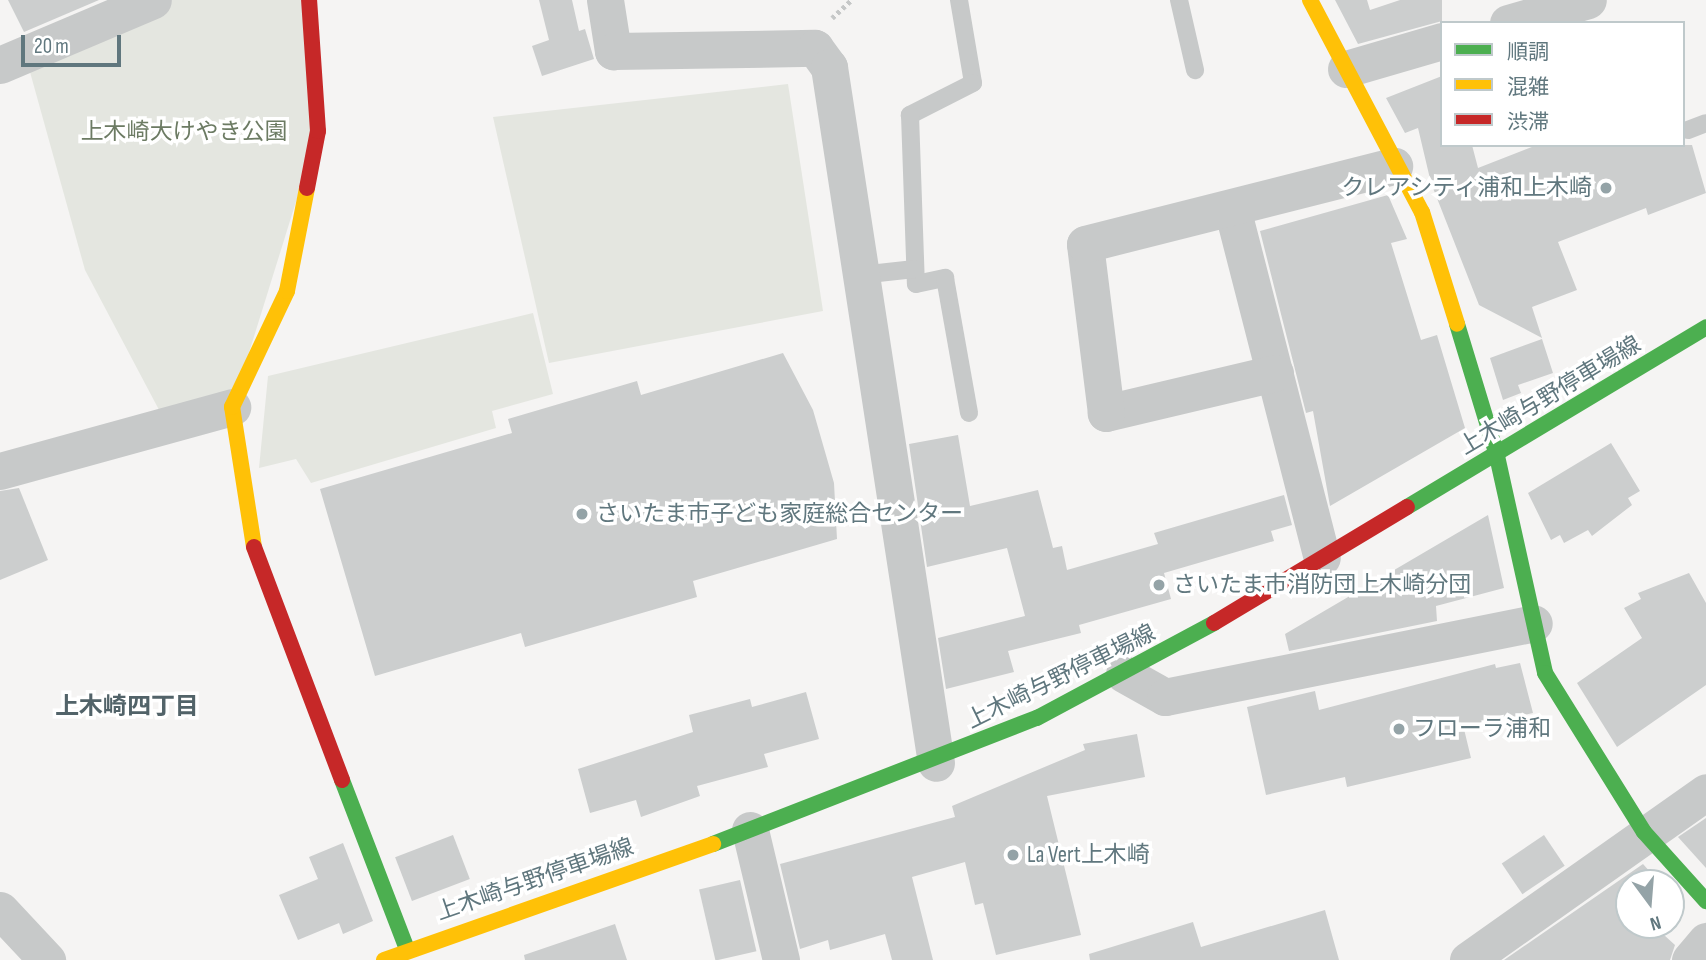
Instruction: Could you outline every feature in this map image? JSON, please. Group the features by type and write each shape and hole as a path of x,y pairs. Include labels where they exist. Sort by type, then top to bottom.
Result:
{"street":[{"path":"0,65 153,0"},
{"path":"309,0 318,131 286,291 232,407 255,556 409,955"},
{"path":"605,0 613,51 816,48 829,67 936,762"},
{"path":"1310,0 1394,166 1422,212 1497,456 1545,673 1644,832 1706,901"},
{"path":"1497,0 1505,21"},
{"path":"1513,21 1588,0"},
{"path":"1346,69 1440,42"},
{"path":"1275,373 1106,413 1085,244 1394,166"},
{"path":"1232,208 1322,558"},
{"name":"上木崎与野停車場線","path":"384,960 409,955 936,762 1124,674 1497,456 1706,327"},
{"path":"0,471 232,407"},
{"path":"1124,674 1166,696 1534,623"},
{"path":"1468,960 1644,832 1706,792"},
{"path":"750,830 781,960"},
{"path":"0,910 47,960"},
{"path":"1690,960 1706,941"}],"lane":[{"path":"959,0 972,83 911,115 916,284 945,278 969,413"},
{"path":"1179,0 1195,70"},
{"path":"1688,130 1706,123"},
{"path":"860,275 915,269"}],"green space":[{"name":"上木崎大けやき公園","path":"155,0 309,0 318,131 232,407 167,425 85,270 25,54"},
{"path":"788,84 823,311 549,363 493,117"},
{"path":"533,313 553,394 492,411 496,428 311,483 296,459 259,468 268,376"}],"building":[{"path":"8,0 99,0 24,32"},
{"path":"539,0 572,0 579,31 585,29 594,59 542,76 532,46 549,40"},
{"path":"1335,0 1367,0 1370,10 1400,0 1442,0 1442,21 1358,44"},
{"path":"1440,77 1440,147 1473,147 1478,168 1532,147 1692,145 1706,193 1648,215 1646,208 1558,242 1577,290 1532,307 1542,338 1479,305 1431,183 1418,128 1405,133 1386,98"},
{"path":"1388,195 1407,239 1391,243 1421,340 1437,335 1465,428 1330,506 1313,411 1306,413 1260,231"},
{"path":"1542,339 1553,373 1518,385 1521,393 1503,400 1490,358"},
{"name":"さいたま市子ども家庭総合センター","path":"783,353 813,410 834,483 837,539 693,581 697,597 525,647 521,633 375,676 320,489 512,433 508,419 637,381 641,395"},
{"path":"958,435 970,506 1038,490 1053,548 1062,546 1067,570 1158,544 1154,533 1284,495 1292,525 1271,531 1274,541 1164,573 1171,599 1079,625 1081,633 1008,651 1014,672 946,689 938,638 1025,616 1007,548 927,567 909,444"},
{"path":"1611,443 1640,491 1628,498 1632,505 1592,536 1588,530 1564,543 1560,535 1551,540 1528,493"},
{"path":"19,488 48,560 0,580 0,491"},
{"path":"1488,515 1504,588 1436,606 1437,621 1289,651 1285,634"},
{"path":"1689,573 1706,603 1706,685 1617,747 1577,683 1642,638 1624,608 1641,599 1638,593"},
{"path":"1520,663 1533,713 1464,729 1471,758 1347,787 1345,777 1266,795 1247,707 1315,691 1319,710 1495,664 1496,668"},
{"path":"806,692 819,739 764,754 768,767 697,786 700,796 641,817 636,800 590,813 578,769 693,732 689,715 750,699 752,707"},
{"path":"1137,734 1145,777 1047,796 1081,935 996,955 983,903 975,905 965,862 912,877 933,960 892,960 885,934 830,950 828,940 800,949 780,864 955,817 952,806 1085,750 1083,744"},
{"path":"1706,818 1706,868 1678,837"},
{"path":"453,835 470,879 412,901 395,857"},
{"path":"1544,835 1565,866 1522,894 1502,864"},
{"path":"343,843 373,921 343,934 339,923 298,940 279,895 318,879 309,857"},
{"path":"740,880 756,951 715,960 699,889"},
{"path":"1615,883 1615,939 1668,939 1675,945 1670,960 1504,960"},
{"path":"1325,910 1339,960 1090,960 1089,954 1193,922 1201,947"},
{"path":"615,924 627,960 525,960 524,955"}],"traffic: fast":[{"path":"1457,324 1497,456 1545,673 1644,832 1706,901"},
{"path":"1407,507 1706,327"},
{"path":"713,844 1037,718 1214,623"},
{"path":"342,780 407,949"}],"traffic: slow":[{"path":"1310,0 1422,212 1457,324"},
{"path":"254,547 232,407 287,291 307,188"},
{"path":"384,960 713,844"}],"traffic: jam":[{"path":"307,188 318,131 309,0"},
{"path":"1214,623 1407,507"},
{"path":"254,547 342,780"}],"place":[{"name":"クレアシティ浦和上木崎","path":"1606,188"},
{"name":"さいたま市子ども家庭総合センター","path":"582,514"},
{"name":"さいたま市消防団上木崎分団","path":"1159,585"},
{"name":"フローラ浦和","path":"1399,729"},
{"name":"La Vert上木崎","path":"1013,855"}],"district":[{"name":"上木崎四丁目","path":"127,707"}]}
